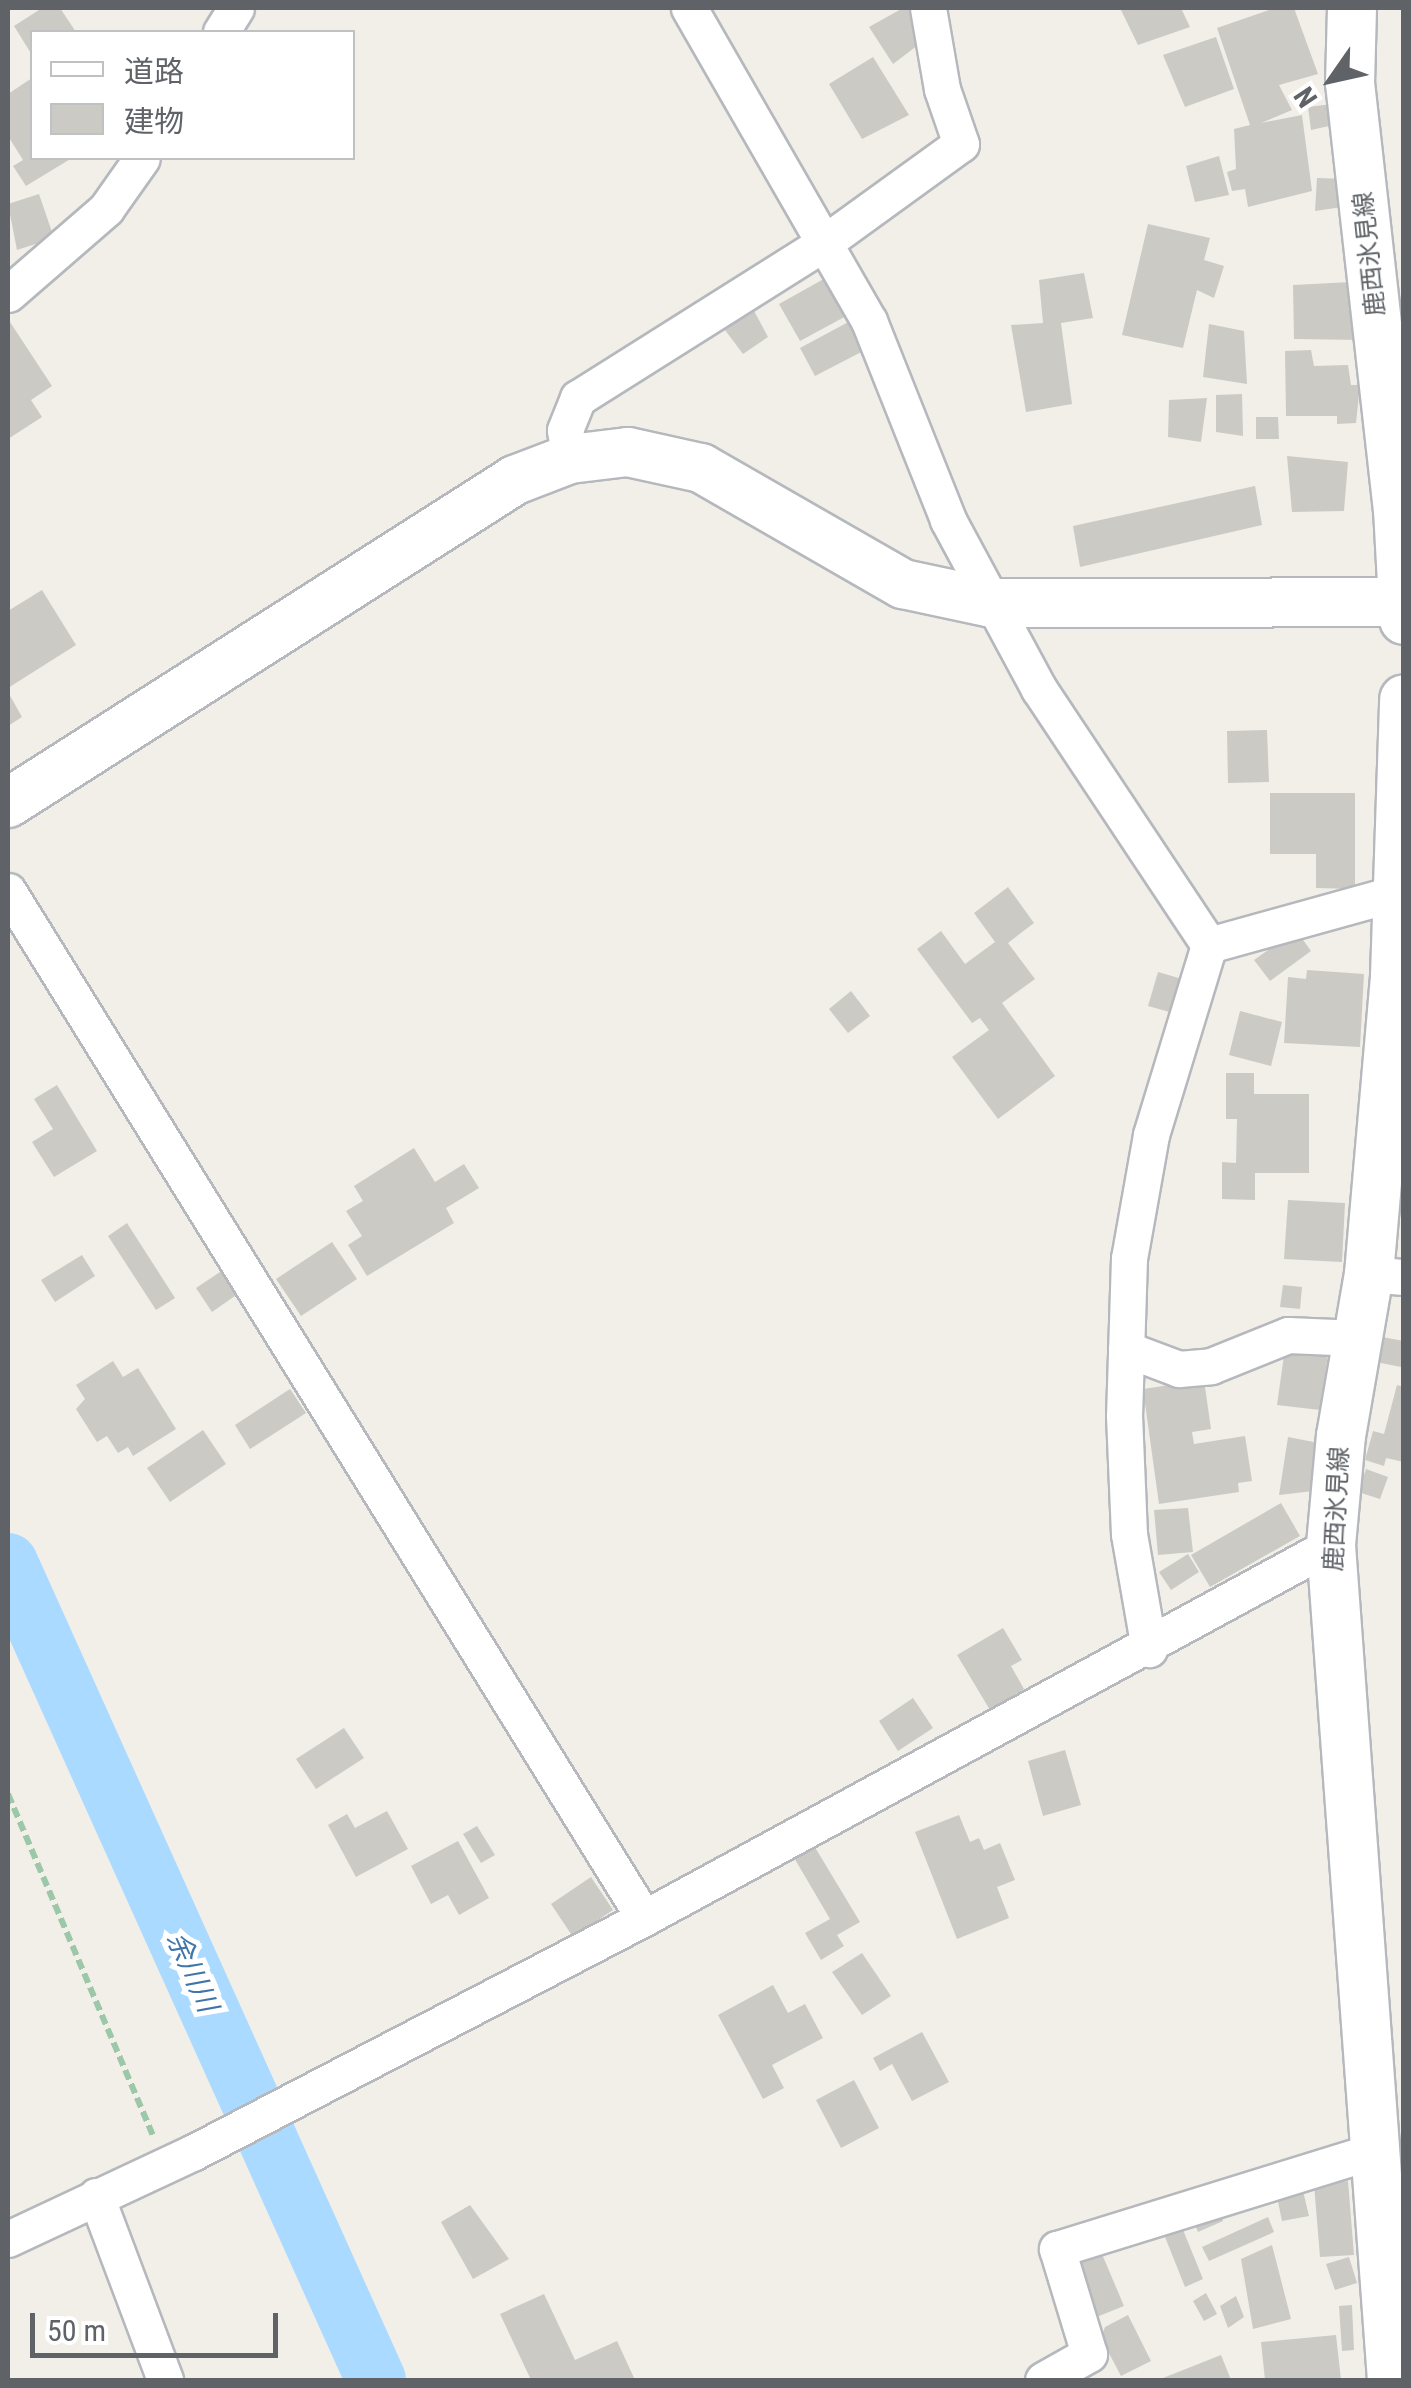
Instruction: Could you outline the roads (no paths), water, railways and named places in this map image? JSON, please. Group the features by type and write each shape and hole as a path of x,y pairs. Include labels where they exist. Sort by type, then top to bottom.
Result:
{"main road":[{"name":"鹿西氷見線","path":"1352,8 1350,82 1398,509 1403,608"},
{"path":"8,803 516,480 570,459 628,452 701,468 903,584 992,603 1403,608"},
{"name":"鹿西氷見線","path":"1392,2380 1331,1545 1358,1338 1386,1275 1404,699"}],"street":[{"path":"222,30 236,8"},
{"path":"689,8 868,321 948,520 1039,688 1209,946"},
{"path":"570,459 565,430 578,398 824,244 961,144 942,89 928,8"},
{"path":"8,294 106,208 141,160"},
{"path":"8,891 644,1918"},
{"path":"1209,946 1397,894"},
{"path":"1149,1650 1129,1534 1129,1258 1151,1135 1209,946"},
{"path":"1126,1349 1179,1369 1211,1366 1288,1335 1358,1338"},
{"path":"8,2239 179,2159 644,1918 1149,1650 1331,1545"},
{"path":"1044,2380 1090,2354 1056,2249 1374,2151"},
{"path":"96,2196 165,2380"}],"waterway":[{"name":"余川川","path":"8,1563 376,2380"}]}
